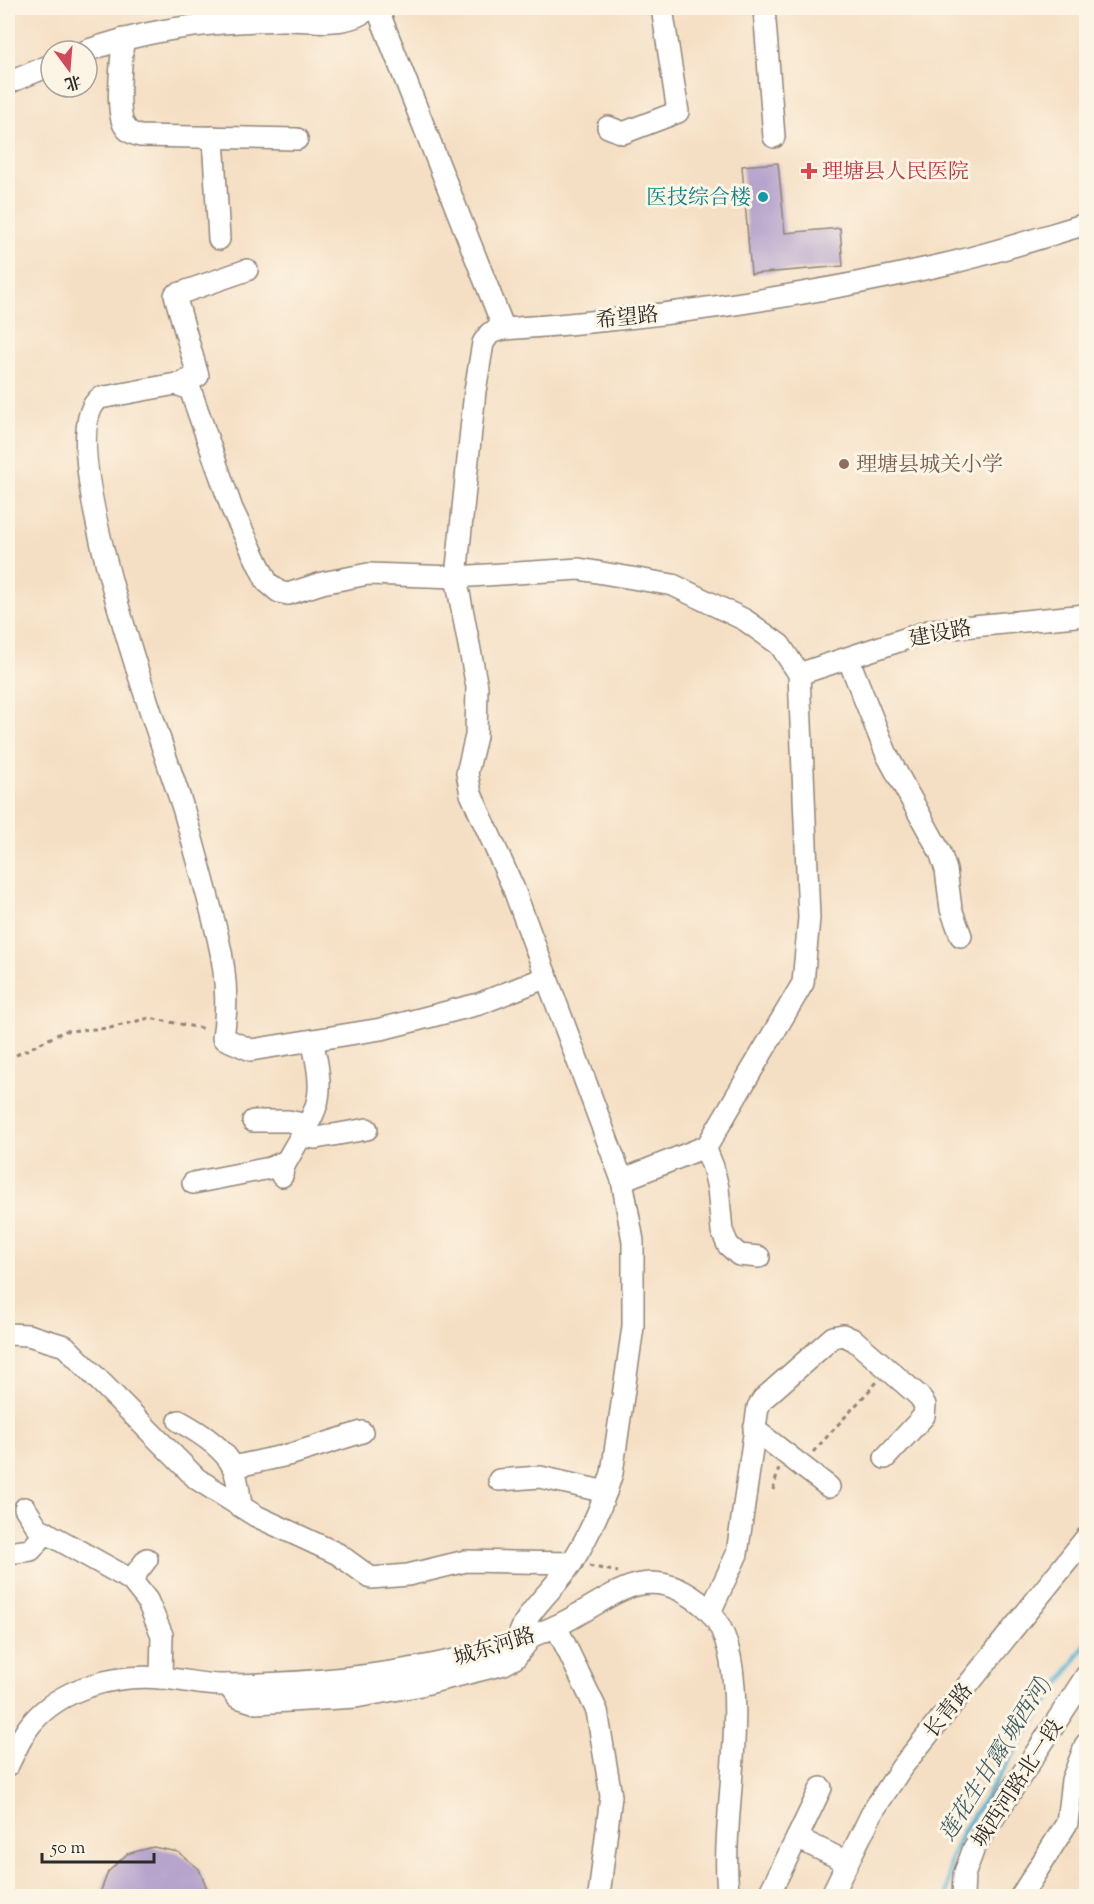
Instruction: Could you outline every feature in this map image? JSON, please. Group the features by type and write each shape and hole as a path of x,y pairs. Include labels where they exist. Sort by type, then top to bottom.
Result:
{"street":[{"path":"99,47 123,39 211,24 284,20 347,20 358,17 370,8"},
{"path":"376,8 504,329 490,333 483,343 475,391 456,577 477,687 476,736 467,773 468,784 513,887 622,1180 633,1241 633,1327 612,1473 606,1492 572,1563 525,1621 525,1639"},
{"path":"608,127 623,133 678,112 662,8"},
{"path":"764,8 774,137"},
{"path":"123,39 120,114 126,128 140,136 297,139"},
{"path":"8,83 39,70"},
{"path":"213,137 219,239"},
{"name":"希望路","path":"504,329 693,309 904,273 968,259 1086,224"},
{"path":"185,386 186,381 198,376 175,295 247,270"},
{"path":"547,977 445,1014 312,1041 251,1050 223,1038 226,997 219,941 184,811 118,607 98,526 86,447 88,418 95,401 100,398 176,384 185,386 192,393 232,509 272,588 288,594 322,582 368,574 456,577 579,569 673,585 746,620 780,645 799,674 809,918 803,983 705,1147 622,1180"},
{"name":"建设路","path":"799,674 932,630 1086,615"},
{"path":"848,658 887,755 940,852 946,870 951,909 961,936"},
{"path":"193,1183 270,1168 284,1168 315,1114 320,1093 318,1063 312,1041"},
{"path":"253,1120 288,1121 316,1138 367,1129"},
{"path":"705,1147 713,1167 724,1238 739,1255 759,1257"},
{"path":"8,1334 28,1335 65,1346 174,1459 197,1479 256,1516 338,1554 370,1578 408,1575 466,1561 572,1563"},
{"path":"710,1612 737,1554 758,1407 763,1399 833,1337 843,1335 850,1337 919,1396 926,1409 924,1416 885,1458"},
{"path":"178,1420 213,1444 233,1467 241,1505"},
{"path":"754,1429 829,1487"},
{"path":"233,1467 292,1454 362,1432"},
{"path":"499,1480 540,1477 606,1492"},
{"path":"25,1508 38,1528 131,1580 147,1600 162,1635 160,1678"},
{"path":"8,1553 31,1550 46,1532"},
{"name":"长青路","path":"831,1896 873,1811 902,1767 1086,1538"},
{"path":"131,1580 147,1559"},
{"name":"城东河路","path":"8,1765 31,1724 52,1705 101,1683 130,1676 228,1685 376,1673 435,1664 525,1639 556,1626 607,1595 633,1584 648,1583 674,1589 696,1600 710,1612 725,1636 732,1676 734,1772 725,1849 729,1896"},
{"path":"556,1626 597,1711 611,1796 599,1896"},
{"name":"城西河路北一段","path":"963,1896 964,1875 974,1848 1086,1676"},
{"path":"1021,1896 1067,1823 1072,1780 1086,1744"},
{"path":"768,1896 821,1788"},
{"path":"796,1838 847,1862"}],"path":[{"path":"8,1059 65,1031 110,1028 149,1018 215,1031 223,1038"},
{"path":"801,1466 889,1369"},
{"path":"572,1563 622,1573"}],"building":[{"name":"医技综合楼","path":"778,163 785,233 840,228 843,266 751,274 742,166"},
{"path":"153,1847 178,1852 199,1869 210,1896 99,1896 108,1872 127,1854"}],"waterway":[{"name":"莲花生甘露(城西河)","path":"947,1896 950,1861 963,1832 1086,1643"}],"place":[{"name":"理塘县人民医院","path":"809,171"},
{"name":"医技综合楼","path":"763,197"},
{"name":"理塘县城关小学","path":"844,464"}]}
